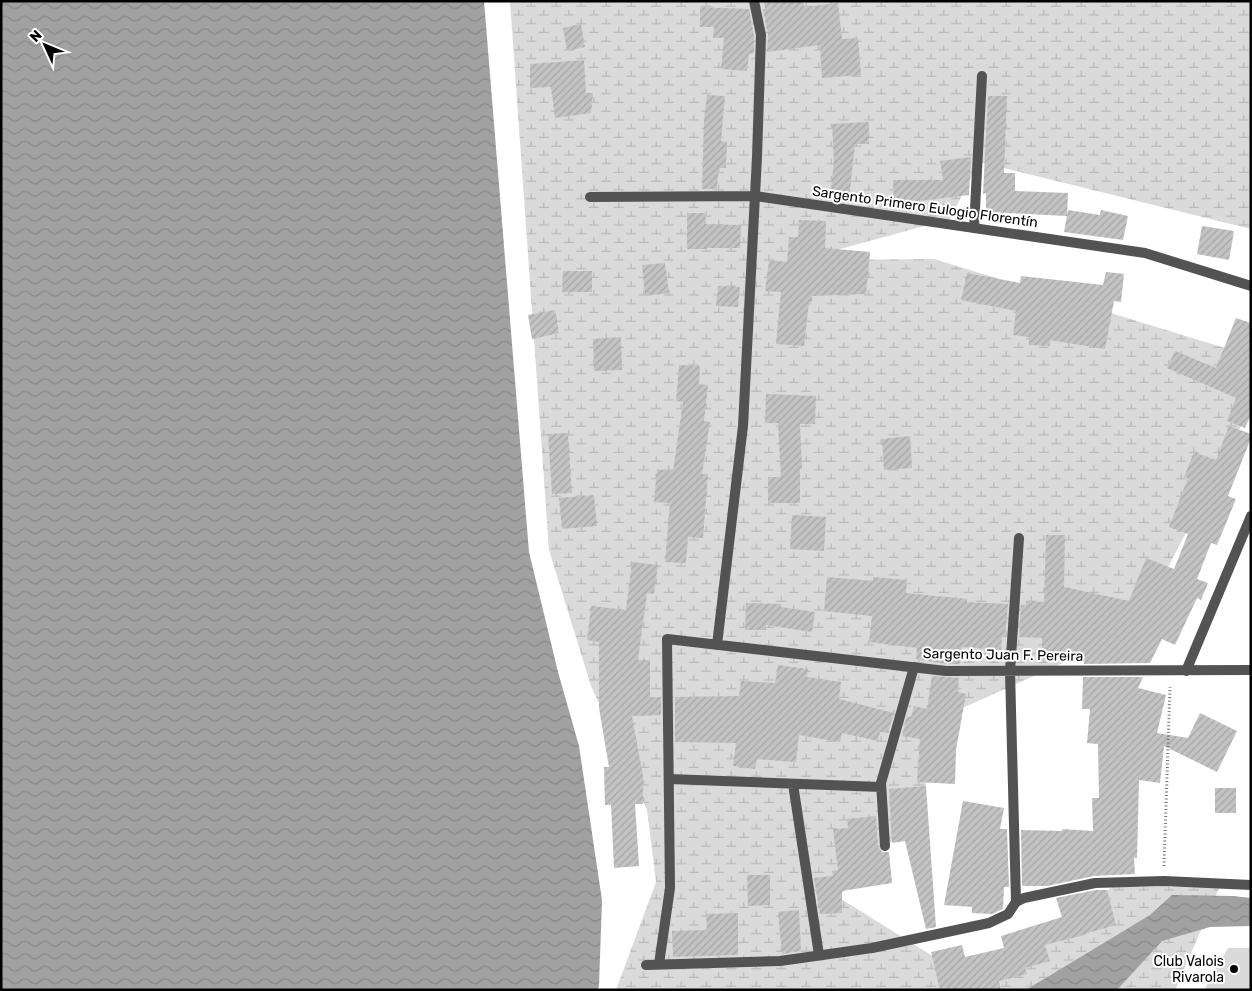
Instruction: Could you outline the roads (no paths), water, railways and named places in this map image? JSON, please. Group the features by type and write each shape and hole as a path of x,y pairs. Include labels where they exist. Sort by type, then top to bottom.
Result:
{"street":[{"path":"717,645 743,426 761,35 754,1"},
{"path":"974,228 982,76"},
{"name":"Sargento Primero Eulogio Florentín","path":"590,197 755,196 1145,253 1251,286"},
{"path":"1186,671 1251,516"},
{"path":"1016,902 1010,671 1019,538"},
{"name":"Sargento Juan F. Pereira","path":"669,779 667,639 946,671 1251,670"},
{"path":"885,846 881,787 914,667"},
{"path":"659,964 670,888 669,779 881,787"},
{"path":"793,784 819,955"},
{"path":"646,965 780,961 872,948 989,924 1008,914 1016,902 1024,898 1095,883 1164,881 1251,885"}],"water":[{"path":"1,1 484,1 529,552 558,672 579,746 602,900 598,990 1,990"},
{"path":"1172,895 1251,898 1251,926 1210,927 1162,941 1117,990 1026,990 1150,915"}],"place":[{"name":"Club Valois Rivarola","path":"1234,969"}]}
